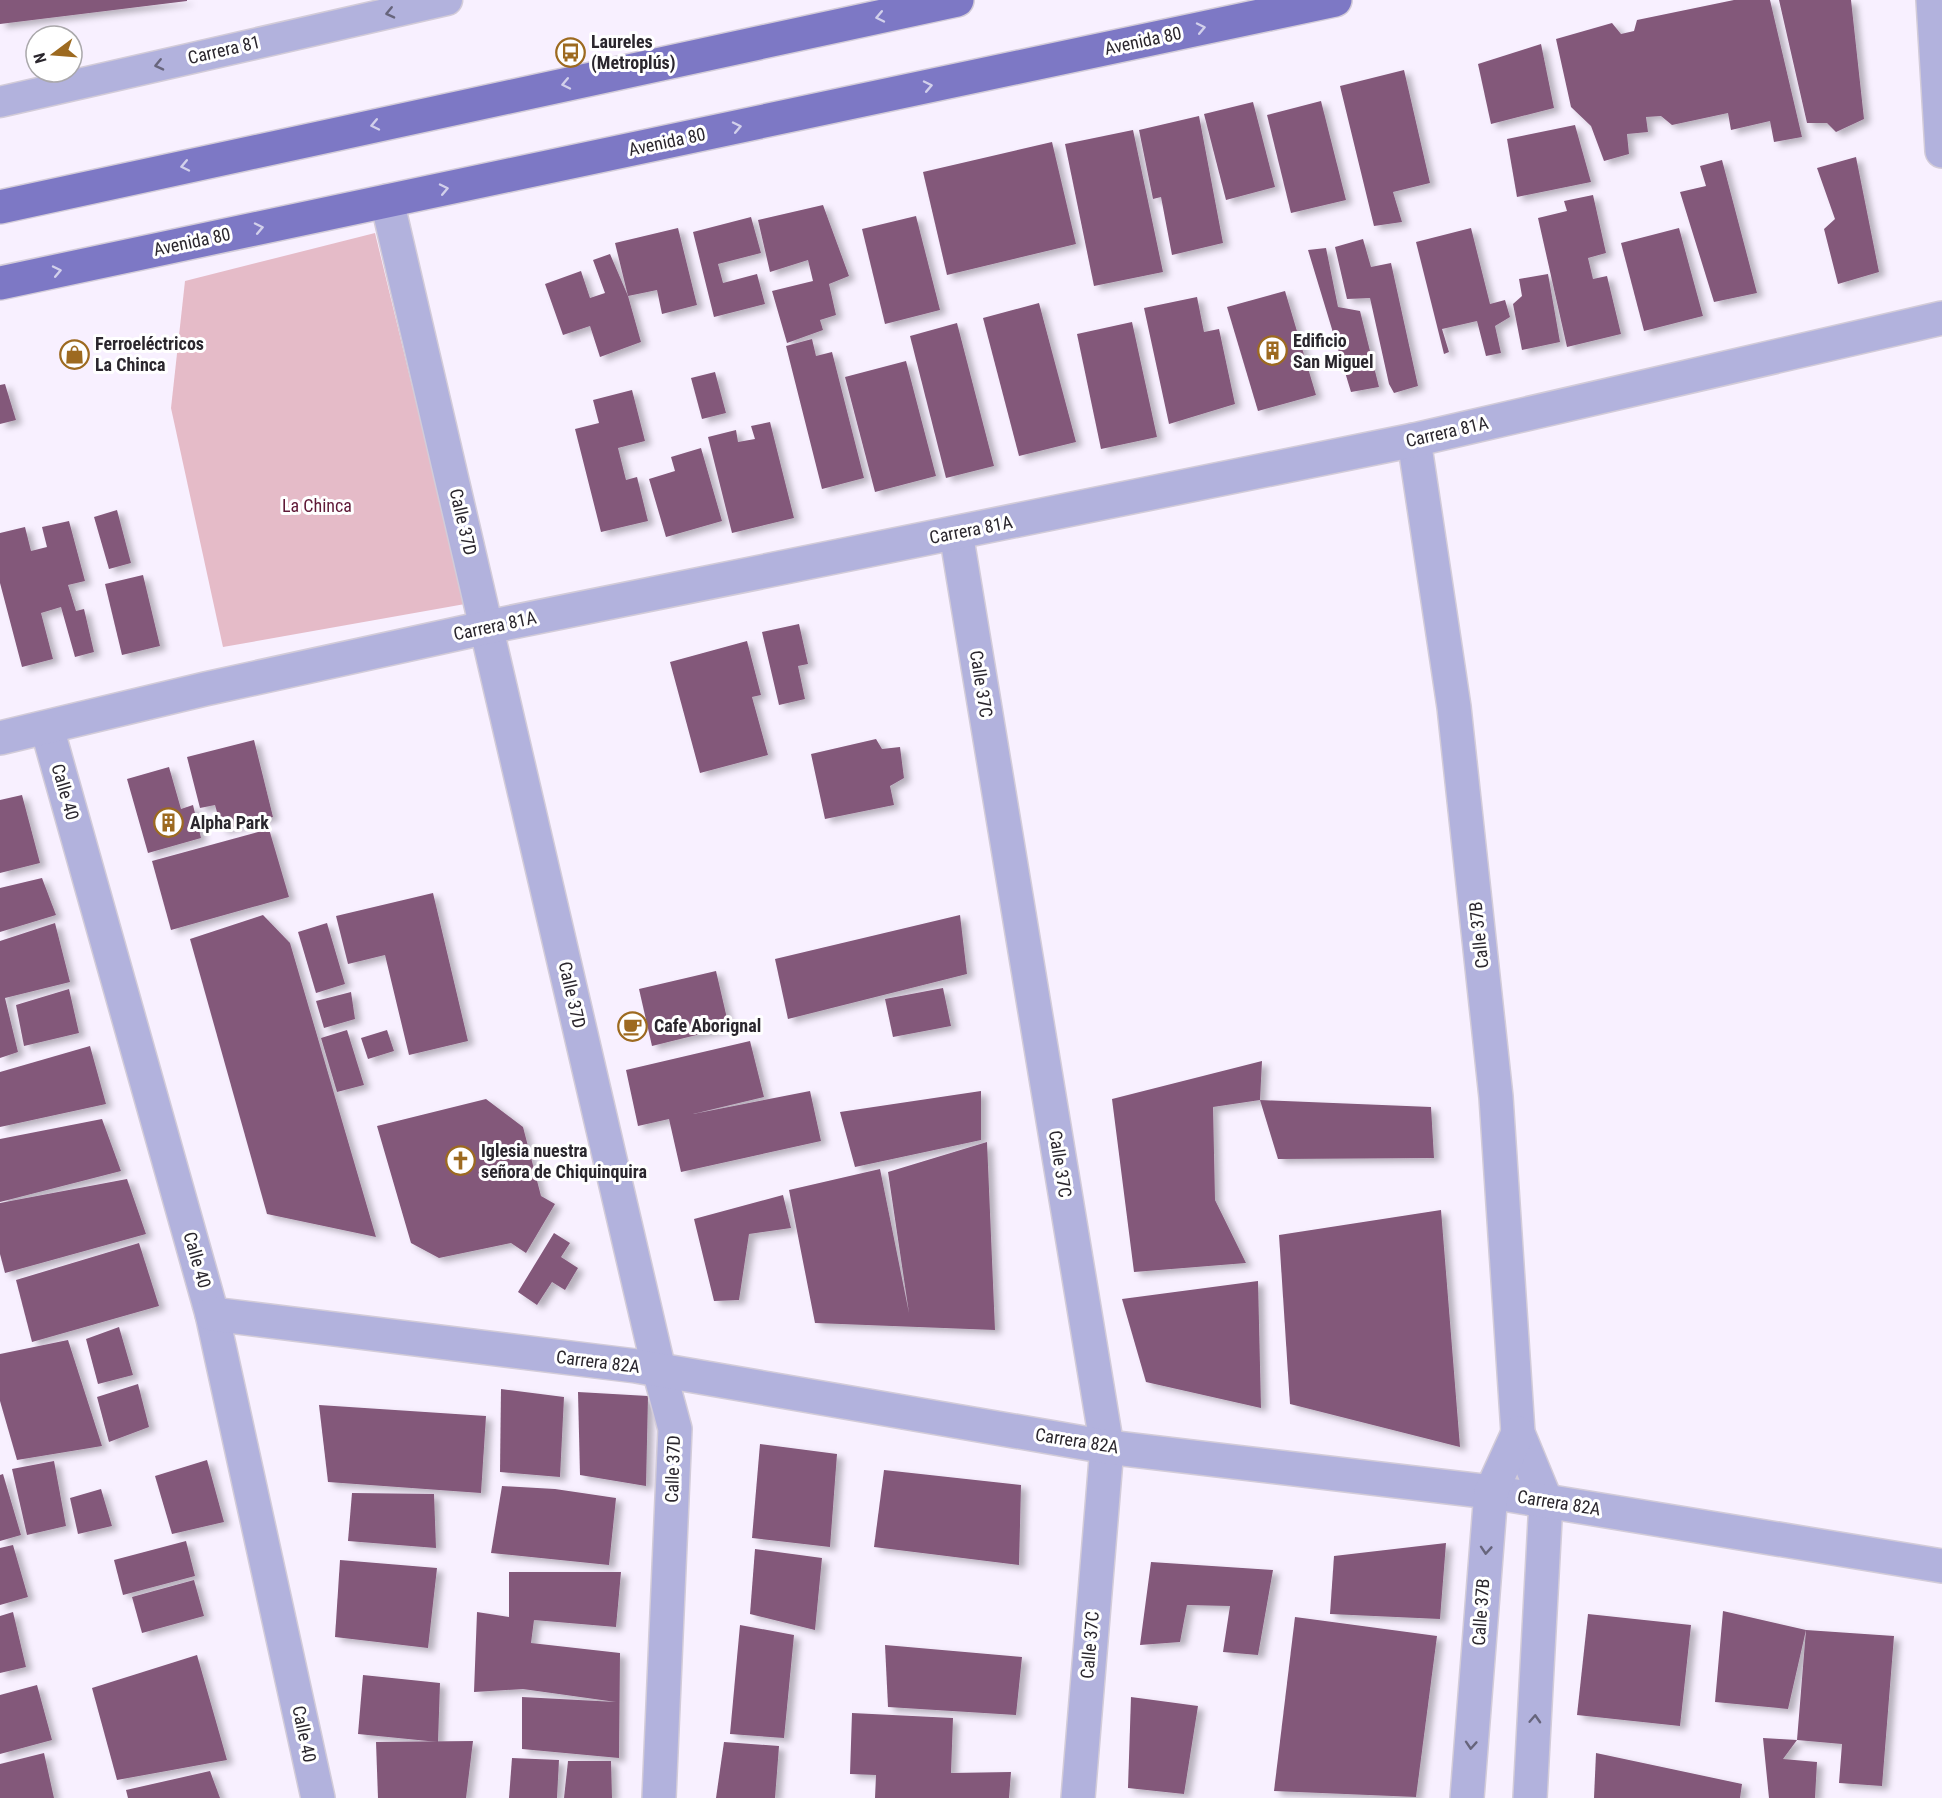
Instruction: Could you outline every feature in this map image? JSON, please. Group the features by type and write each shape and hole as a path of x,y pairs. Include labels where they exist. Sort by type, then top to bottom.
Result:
{"main road":[{"path":"0,207 957,0"},
{"name":"Avenida 80","path":"0,283 1335,0"}],"street":[{"path":"1934,0 1942,151"},
{"name":"Calle 37D","path":"387,201 488,627 658,1370 675,1429 659,1798"},
{"name":"Carrera 81A","path":"0,738 205,689 488,627 1414,440 1942,318"},
{"name":"Calle 37B","path":"1414,440 1454,707 1495,1085 1518,1432 1546,1501 1530,1798"},
{"name":"Calle 37C","path":"956,533 1107,1447 1078,1798"},
{"name":"Calle 40","path":"47,728 212,1314 318,1798"},
{"name":"Carrera 82A","path":"212,1314 658,1370 1107,1447 1491,1492 1942,1566"},
{"name":"Calle 37B","path":"1467,1798 1491,1492 1518,1432"}],"lane":[{"name":"Carrera 81","path":"0,102 447,0"}],"green space":[{"name":"La Chinca","path":"375,233 465,604 223,647 171,408 185,281"}],"building":[{"path":"0,0 187,0 187,1 0,24"},
{"path":"1734,0 1770,0 1802,137 1774,142 1770,121 1731,130 1728,113 1672,125 1661,116 1646,117 1648,132 1627,134 1629,154 1604,161 1591,126 1571,107 1556,39 1612,23 1621,34 1634,31 1637,20"},
{"path":"1779,0 1851,0 1864,119 1836,132 1827,123 1807,123"},
{"path":"1541,44 1554,108 1491,124 1478,64"},
{"path":"1404,70 1430,183 1393,192 1402,222 1374,226 1340,86"},
{"path":"1321,101 1346,200 1291,213 1267,115"},
{"path":"1253,102 1275,187 1226,200 1204,114"},
{"path":"1199,116 1223,243 1172,255 1161,197 1153,199 1139,130"},
{"path":"1575,125 1591,182 1517,197 1507,139"},
{"path":"1133,130 1163,272 1094,286 1065,144"},
{"path":"1052,142 1076,244 947,275 923,172"},
{"path":"1856,157 1879,272 1838,284 1824,229 1835,219 1817,168"},
{"path":"1722,160 1757,293 1714,302 1680,192 1706,186 1700,166"},
{"path":"1593,195 1606,253 1588,258 1593,279 1607,276 1621,334 1567,347 1538,218 1567,211 1564,201"},
{"path":"823,205 849,276 829,284 836,315 820,320 823,330 787,343 772,291 813,281 808,260 770,272 758,220"},
{"path":"916,216 940,310 885,324 862,229"},
{"path":"751,217 761,253 718,264 723,283 757,274 765,304 714,317 693,232"},
{"path":"678,228 697,305 662,314 657,290 628,296 615,243"},
{"path":"1471,228 1490,304 1505,300 1510,317 1495,326 1501,353 1486,356 1477,321 1442,329 1449,352 1444,354 1416,242"},
{"path":"1679,228 1703,316 1644,331 1621,243"},
{"path":"1363,239 1371,267 1391,263 1418,386 1394,393 1389,384 1370,298 1347,299 1335,247"},
{"path":"1326,248 1338,307 1360,311 1379,387 1351,392 1308,250"},
{"path":"610,254 628,296 641,342 600,357 590,326 563,335 545,284 581,271 590,298 605,293 593,260"},
{"path":"1548,274 1560,342 1522,350 1513,304 1522,296 1519,279"},
{"name":"Edificio San Miguel","path":"1285,291 1316,395 1258,411 1227,307"},
{"path":"1197,297 1204,332 1219,329 1235,404 1169,424 1144,308"},
{"path":"1039,303 1076,442 1019,456 983,318"},
{"path":"1132,322 1157,437 1101,449 1077,334"},
{"path":"957,323 994,466 946,478 910,336"},
{"path":"812,339 816,356 832,352 864,478 822,489 786,346"},
{"path":"906,361 936,476 875,492 845,377"},
{"path":"715,372 726,413 702,419 691,378"},
{"path":"5,384 16,420 0,424 0,385"},
{"path":"632,390 645,441 618,448 626,480 637,477 648,521 601,532 575,429 599,423 593,400"},
{"path":"770,422 794,518 732,533 708,437 736,430 738,442 755,439 751,426"},
{"path":"701,448 722,521 666,537 649,479 675,471 671,457"},
{"path":"117,510 131,563 109,569 94,517"},
{"path":"69,521 85,581 68,585 76,611 84,609 94,652 75,657 61,607 41,613 53,659 22,667 0,583 0,533 25,527 31,551 47,547 42,527"},
{"path":"143,575 160,646 122,655 105,584"},
{"path":"799,624 808,664 798,666 805,699 779,705 762,632"},
{"path":"747,641 761,695 752,697 768,755 700,773 670,662"},
{"path":"876,739 882,749 900,747 904,778 890,786 894,805 825,819 811,754"},
{"path":"254,740 273,817 222,830 215,805 200,808 187,757"},
{"name":"Alpha Park","path":"169,767 181,809 193,805 201,838 148,853 127,779"},
{"path":"22,795 40,863 0,873 0,800"},
{"path":"269,829 289,897 171,930 152,861"},
{"path":"42,878 56,915 0,932 0,888"},
{"path":"433,893 468,1041 409,1055 385,955 348,964 336,916"},
{"path":"263,915 290,943 376,1237 267,1214 190,939"},
{"path":"960,915 967,974 788,1019 775,959"},
{"path":"55,923 70,982 5,998 18,1052 0,1058 0,941"},
{"path":"327,923 345,984 316,993 298,932"},
{"path":"716,971 729,1027 652,1046 639,989"},
{"path":"943,988 951,1026 893,1037 885,999"},
{"path":"69,989 79,1033 24,1046 16,1005"},
{"path":"351,992 355,1019 324,1028 316,1001"},
{"path":"347,1030 364,1085 337,1092 321,1038"},
{"path":"387,1030 394,1051 368,1059 361,1038"},
{"path":"750,1041 764,1097 693,1114 810,1091 821,1141 681,1172 669,1119 638,1126 626,1070"},
{"path":"90,1046 106,1104 0,1127 0,1072"},
{"path":"1262,1061 1260,1100 1213,1107 1215,1200 1246,1263 1134,1272 1112,1099"},
{"path":"981,1091 981,1140 855,1167 840,1112"},
{"name":"Iglesia nuestra señora de Chiquinquira","path":"486,1099 523,1127 541,1196 555,1204 526,1253 511,1243 439,1258 411,1243 377,1126"},
{"path":"1260,1100 1431,1107 1434,1158 1278,1159"},
{"path":"102,1119 121,1171 0,1202 0,1139"},
{"path":"987,1142 995,1330 815,1323 789,1190 880,1169 909,1313 888,1172"},
{"path":"127,1179 146,1234 5,1273 0,1254 0,1203"},
{"path":"783,1195 791,1228 749,1234 739,1300 714,1301 694,1219"},
{"path":"1441,1210 1460,1447 1290,1404 1279,1235"},
{"path":"554,1233 570,1243 561,1257 578,1268 565,1290 552,1282 537,1305 518,1292"},
{"path":"139,1243 159,1306 32,1342 16,1280"},
{"path":"1258,1281 1261,1408 1146,1382 1122,1299"},
{"path":"119,1327 133,1375 98,1384 86,1339"},
{"path":"68,1340 102,1446 17,1460 0,1401 0,1354"},
{"path":"138,1384 149,1427 109,1442 97,1397"},
{"path":"501,1389 564,1397 560,1477 500,1472"},
{"path":"578,1392 648,1396 646,1486 580,1475"},
{"path":"319,1405 486,1416 481,1493 328,1482"},
{"path":"760,1444 837,1454 830,1547 752,1538"},
{"path":"207,1460 224,1522 172,1534 155,1476"},
{"path":"54,1461 66,1526 27,1535 12,1469"},
{"path":"884,1470 1021,1485 1019,1565 874,1547"},
{"path":"3,1474 21,1535 0,1541 0,1475"},
{"path":"502,1486 555,1489 616,1498 609,1565 491,1553"},
{"path":"101,1489 112,1526 78,1534 70,1498"},
{"path":"352,1493 434,1494 436,1548 348,1541"},
{"path":"186,1541 195,1576 123,1595 114,1560"},
{"path":"1446,1543 1440,1619 1330,1614 1334,1556"},
{"path":"13,1545 28,1597 0,1605 0,1548"},
{"path":"755,1549 822,1558 815,1630 750,1614"},
{"path":"340,1560 437,1568 428,1648 335,1637"},
{"path":"1151,1562 1273,1570 1258,1655 1223,1652 1230,1606 1187,1605 1180,1642 1140,1645"},
{"path":"509,1572 621,1572 616,1627 534,1620 531,1643 620,1653 619,1758 522,1749 522,1697 616,1702 523,1689 474,1692 477,1612 509,1617"},
{"path":"194,1580 204,1616 142,1633 132,1597"},
{"path":"1723,1611 1806,1630 1788,1709 1715,1702"},
{"path":"13,1612 26,1667 0,1673 0,1616"},
{"path":"1588,1614 1691,1625 1680,1726 1577,1715"},
{"path":"1295,1617 1437,1636 1416,1797 1274,1791"},
{"path":"740,1625 794,1635 784,1738 730,1734"},
{"path":"1806,1630 1894,1636 1882,1786 1839,1783 1842,1744 1797,1740"},
{"path":"885,1645 1022,1657 1016,1715 888,1707"},
{"path":"197,1655 227,1760 117,1780 92,1688"},
{"path":"363,1675 440,1683 438,1742 358,1734"},
{"path":"37,1685 52,1740 0,1754 0,1695"},
{"path":"1131,1697 1198,1706 1184,1794 1128,1788"},
{"path":"852,1713 953,1718 951,1773 1011,1772 1009,1798 875,1798 876,1775 850,1774"},
{"path":"1763,1738 1797,1740 1783,1759 1817,1762 1815,1798 1769,1798"},
{"path":"473,1741 466,1798 378,1798 376,1742"},
{"path":"724,1742 779,1746 775,1798 716,1798"},
{"path":"44,1753 54,1798 0,1798 0,1764"},
{"path":"1596,1753 1742,1784 1740,1798 1594,1798"},
{"path":"512,1758 559,1760 557,1798 509,1798"},
{"path":"568,1761 611,1761 612,1798 564,1798"},
{"path":"210,1771 220,1798 128,1798 126,1790"}],"place":[{"name":"Laureles (Metroplús)","path":"570,52"},
{"name":"Edificio San Miguel","path":"1272,351"},
{"name":"Ferroeléctricos La Chinca","path":"74,354"},
{"name":"Alpha Park","path":"169,823"},
{"name":"Cafe Aborignal","path":"633,1026"},
{"name":"Iglesia nuestra señora de Chiquinquira","path":"460,1161"}]}
